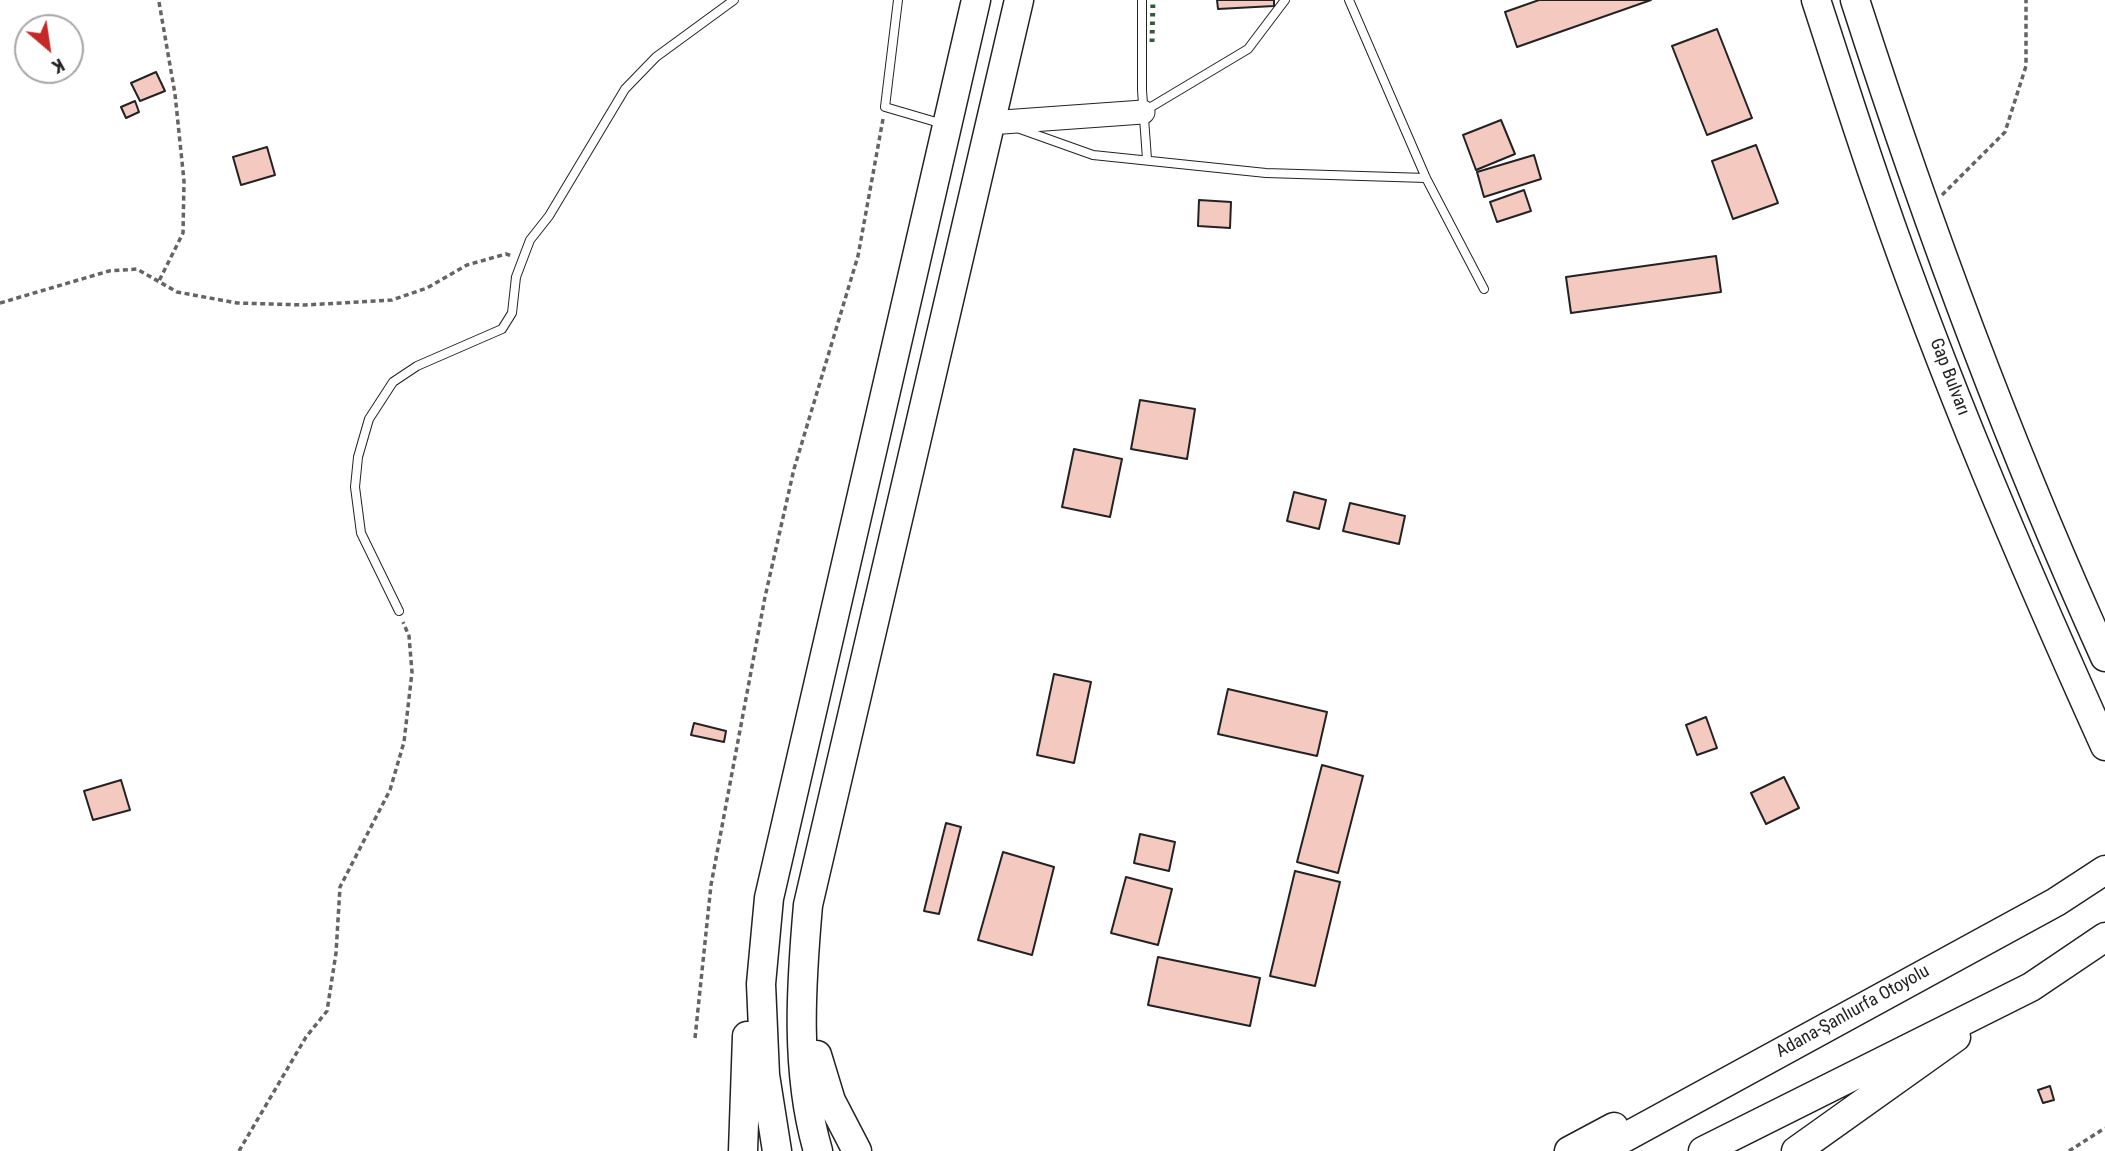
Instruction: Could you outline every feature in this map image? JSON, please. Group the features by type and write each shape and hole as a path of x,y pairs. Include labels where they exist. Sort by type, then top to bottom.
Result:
{"highway":[{"path":"777,1151 765,1075 761,984 769,898 976,0"},
{"path":"818,1151 804,1072 801,984 808,905 838,771 997,120 1019,0"},
{"name":"Gap Bulvarı","path":"1816,0 1879,192 1955,394 2032,584 2105,746"},
{"name":"Gap Bulvarı","path":"1855,0 1922,204 1994,394 2105,657"},
{"path":"743,1151 749,985 763,897 800,763"},
{"path":"838,771 815,908 811,1016 817,1059 831,1101 857,1151"},
{"name":"Adana-Şanlıurfa Otoyolu","path":"1600,1151 2056,902 2105,870"},
{"path":"1703,1151 2031,987 2105,937"},
{"path":"1569,1151 1706,1078 1877,998"},
{"path":"1796,1151 1945,1046 1987,1009"}],"street":[{"path":"997,120 1143,112"}],"lane":[{"path":"399,611 361,533 355,487 358,457 369,419 393,382 417,366 502,329 512,313 516,277 530,240 549,216 625,89 656,57 734,0"},
{"path":"898,0 885,107 947,125"},
{"path":"1142,0 1143,112 1147,159"},
{"path":"1143,112 1248,49 1285,0"},
{"path":"1349,0 1426,178 1484,289"},
{"path":"997,120 1093,155 1266,173 1426,178"}],"path":[{"path":"1922,204 1947,192 2005,132 2026,66 2026,0"},
{"path":"159,2 175,94 184,181 183,233 159,282"},
{"path":"695,1038 711,885 765,597 794,469 858,256 885,107"},
{"path":"0,303 109,271 137,269 177,292 237,303 305,305 392,300 426,288 467,265 506,254 523,258"},
{"path":"239,1151 306,1037 327,1011 336,953 340,887 390,790 404,742 412,672 409,636 399,611"},
{"path":"2069,1151 2105,1128"}],"building":[{"path":"1217,0 1274,0 1274,6 1218,9"},
{"path":"1539,0 1651,0 1517,47 1505,12"},
{"path":"1717,29 1752,118 1707,135 1672,46"},
{"path":"156,72 165,91 140,101 131,83"},
{"path":"135,101 139,112 126,118 121,107"},
{"path":"1501,120 1515,154 1476,170 1463,135"},
{"path":"1756,145 1778,203 1733,219 1712,161"},
{"path":"267,147 275,175 241,185 233,157"},
{"path":"1534,155 1541,179 1484,197 1477,172"},
{"path":"1524,190 1531,211 1497,222 1490,202"},
{"path":"1199,200 1231,202 1230,228 1198,226"},
{"path":"1716,256 1721,292 1571,313 1566,277"},
{"path":"1140,400 1195,409 1187,459 1131,449"},
{"path":"1074,449 1122,459 1110,517 1062,507"},
{"path":"1294,492 1326,500 1319,529 1287,521"},
{"path":"1350,503 1405,516 1399,544 1343,531"},
{"path":"1054,674 1091,682 1074,763 1037,755"},
{"path":"1228,689 1327,712 1317,756 1218,734"},
{"path":"1706,717 1717,748 1697,755 1686,725"},
{"path":"694,723 726,731 724,742 691,735"},
{"path":"1322,765 1363,776 1338,873 1297,862"},
{"path":"1784,777 1799,808 1766,824 1751,793"},
{"path":"121,780 130,810 93,820 84,791"},
{"path":"946,823 961,827 939,914 924,911"},
{"path":"1140,834 1175,842 1169,871 1134,863"},
{"path":"1003,852 1054,867 1032,955 978,940"},
{"path":"1295,871 1340,882 1315,986 1270,976"},
{"path":"1126,877 1172,889 1158,945 1111,933"},
{"path":"1158,957 1260,978 1250,1026 1148,1005"},
{"path":"2050,1086 2054,1100 2043,1103 2038,1090"}],"hedge":[{"path":"1152,42 1153,0"}]}
